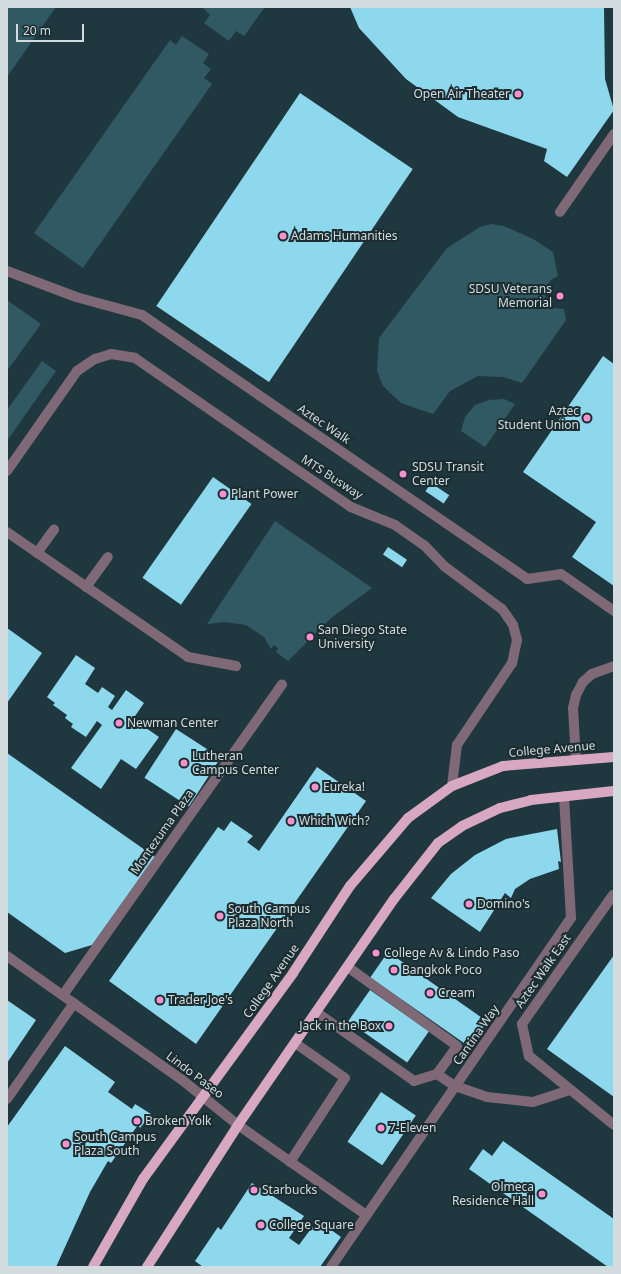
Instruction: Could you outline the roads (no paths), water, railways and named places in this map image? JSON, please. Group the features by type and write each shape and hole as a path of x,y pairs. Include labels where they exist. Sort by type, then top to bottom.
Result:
{"main road":[{"name":"College Avenue","path":"93,1267 143,1179 293,973 350,886 408,818 452,786 503,766 614,757"},
{"path":"147,1267 238,1125 394,899 438,843 462,826 500,808 532,800 614,791"}],"street":[{"path":"560,212 614,134"},
{"name":"Aztec Walk","path":"7,271 76,297 142,315 527,579 561,574 614,611"},
{"name":"MTS Busway","path":"7,471 78,371 95,359 111,354 135,358 351,507 395,525 424,545 444,566 502,609 513,625 517,640 512,663 457,745 452,786"},
{"path":"38,553 54,530"},
{"path":"7,532 188,657 236,666"},
{"path":"86,587 108,557"},
{"path":"576,760 573,708 576,695 583,682 592,674 614,666"},
{"name":"Montezuma Plaza","path":"63,995 282,684"},
{"name":"Cantina Way","path":"330,1267 571,918 564,796"},
{"name":"Aztec Walk East","path":"612,895 522,1024 529,1056 614,1125"},
{"name":"Lindo Paseo","path":"7,956 203,1096 238,1125 366,1215"},
{"path":"316,1012 414,1081 437,1074 457,1046 348,967"},
{"path":"7,1099 74,1003"},
{"path":"290,1162 345,1078 295,1043"},
{"path":"437,1074 455,1086 487,1097 533,1102 569,1090"}],"place":[{"name":"Open Air Theater","path":"518,94"},
{"name":"Adams Humanities","path":"283,236"},
{"name":"SDSU Veterans Memorial","path":"560,296"},
{"name":"Aztec Student Union","path":"587,418"},
{"name":"SDSU Transit Center","path":"403,474"},
{"name":"Plant Power","path":"223,494"},
{"name":"San Diego State University","path":"310,637"},
{"name":"Newman Center","path":"119,723"},
{"name":"Lutheran Campus Center","path":"184,763"},
{"name":"Eureka!","path":"315,787"},
{"name":"Which Wich?","path":"291,821"},
{"name":"Domino's","path":"469,904"},
{"name":"South Campus Plaza North","path":"220,916"},
{"name":"College Av & Lindo Paso","path":"376,953"},
{"name":"Bangkok Poco","path":"394,970"},
{"name":"Cream","path":"430,993"},
{"name":"Trader Joe's","path":"160,1000"},
{"name":"Jack in the Box","path":"389,1026"},
{"name":"Broken Yolk","path":"137,1121"},
{"name":"7-Eleven","path":"381,1128"},
{"name":"South Campus Plaza South","path":"66,1144"},
{"name":"Starbucks","path":"254,1190"},
{"name":"Olmeca Residence Hall","path":"542,1194"},
{"name":"College Square","path":"261,1225"}]}
